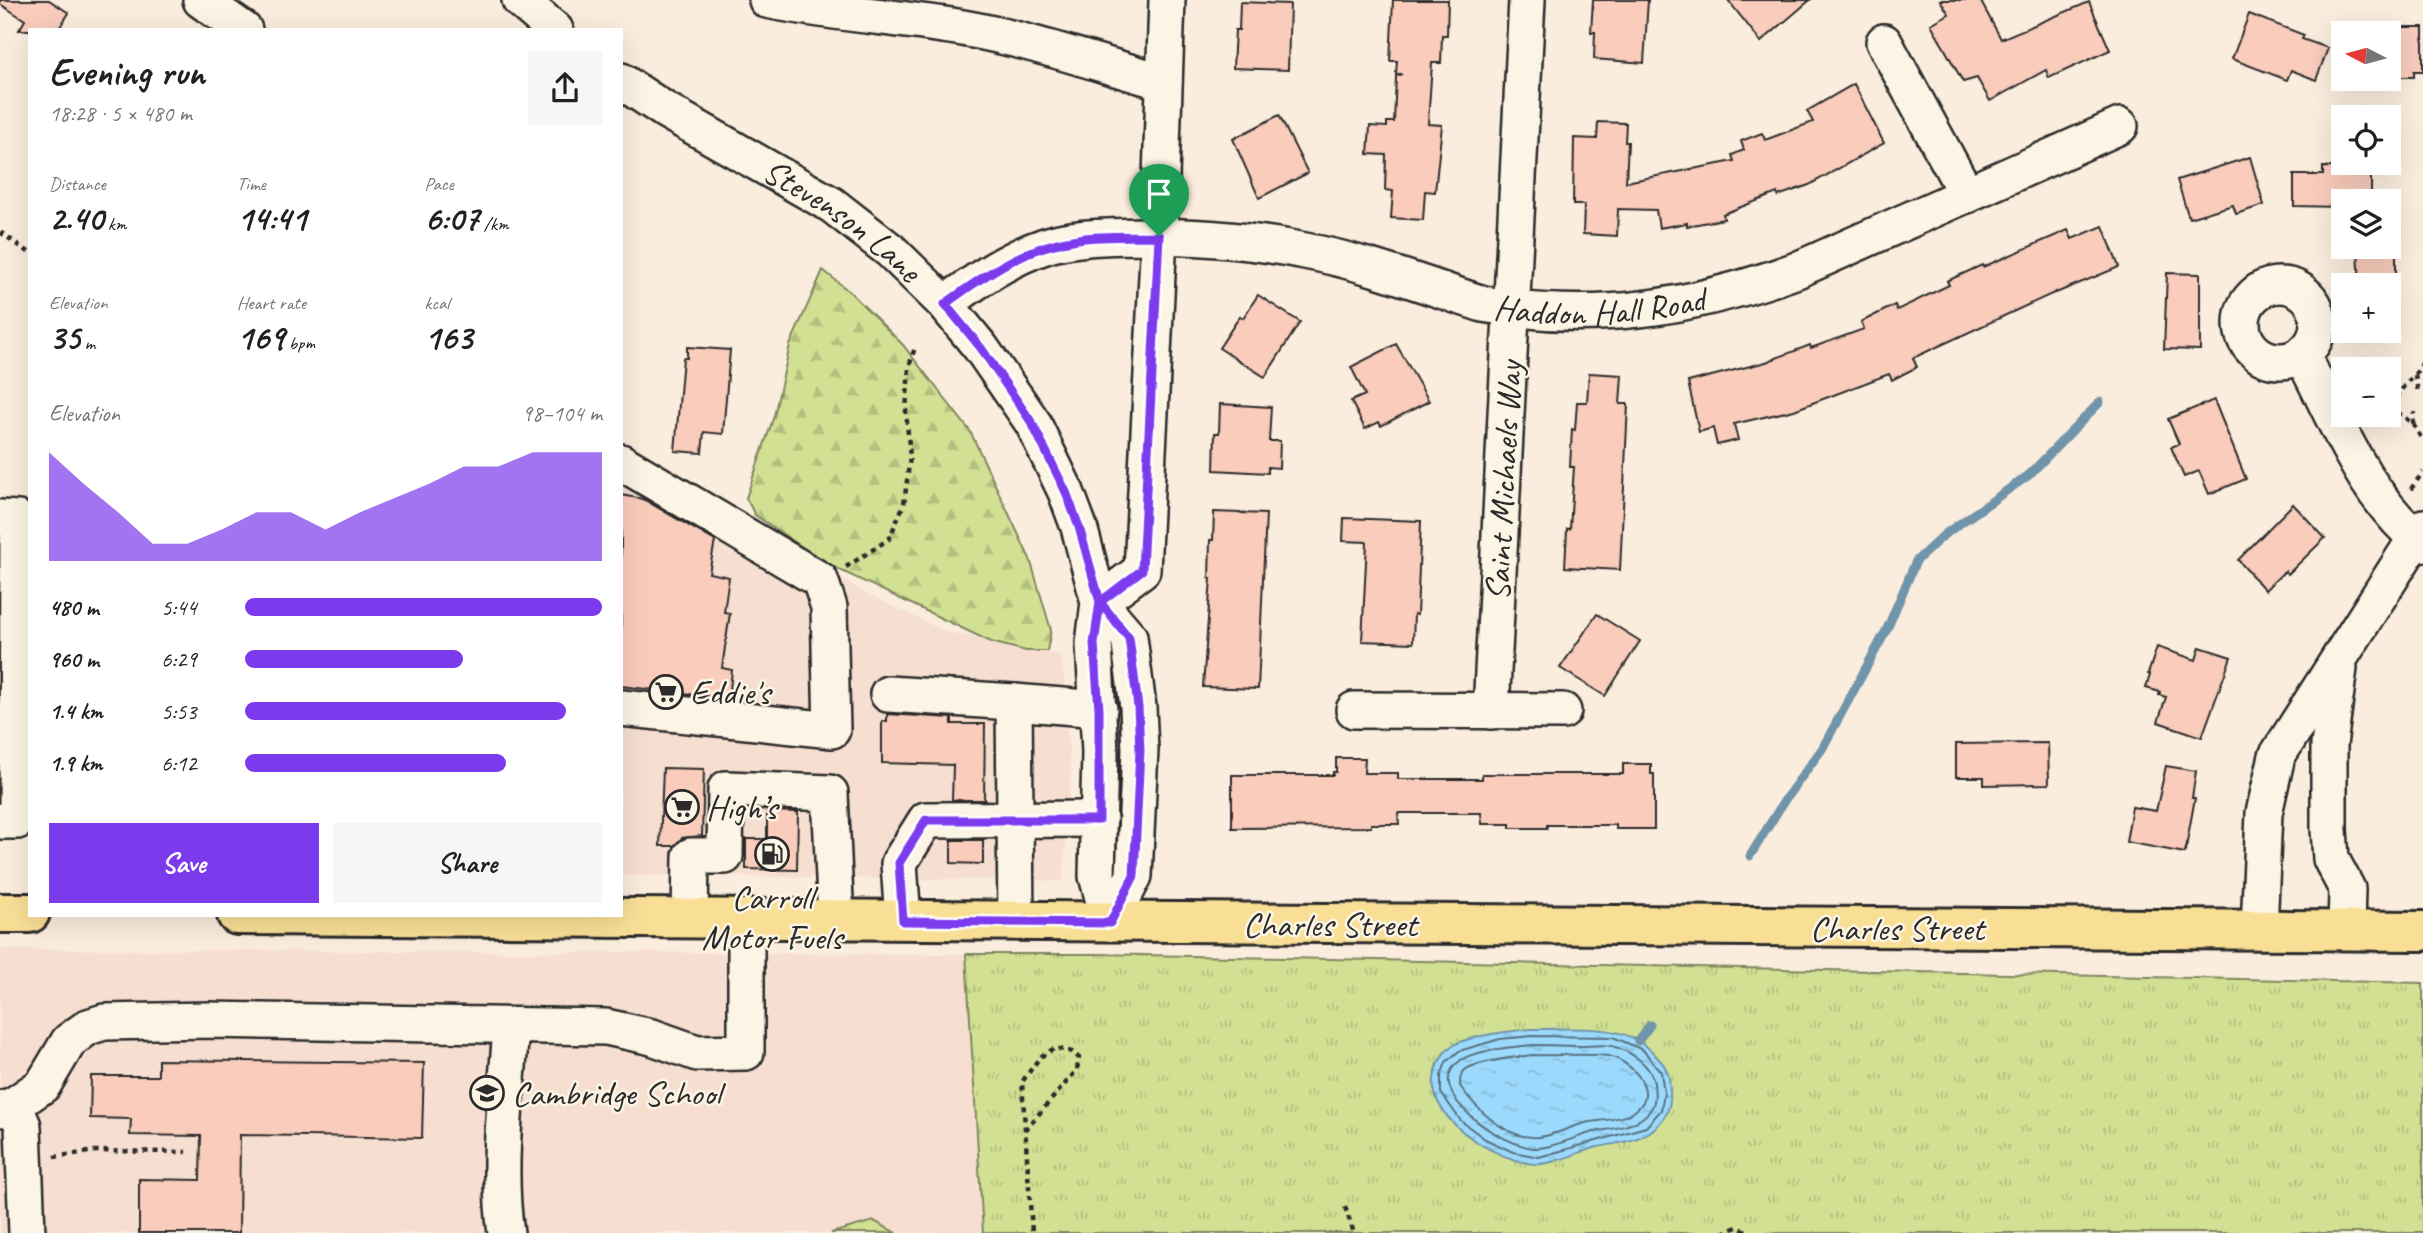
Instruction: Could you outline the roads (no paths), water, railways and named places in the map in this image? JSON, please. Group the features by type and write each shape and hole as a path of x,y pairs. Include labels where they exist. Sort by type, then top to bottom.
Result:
{"main road":[{"path":"0,913 28,913"},
{"name":"Charles Street","path":"602,917 2423,931"}],"street":[{"path":"201,0 241,28"},
{"path":"767,0 808,9 970,29 1164,82"},
{"path":"1100,602 1142,570 1159,236 1167,0"},
{"name":"Saint Michaels Way","path":"1491,711 1527,0"},
{"path":"1884,42 1967,195"},
{"name":"Stevenson Lane","path":"623,82 665,110 832,205 891,251 945,304 1009,386 1043,443 1079,527 1100,602 1129,638 1138,707 1140,750 1134,876 1110,923"},
{"name":"Haddon Hall Road","path":"945,304 986,273 1048,245 1079,238 1159,236 1222,240 1307,251 1483,304 1511,309 1586,312 1669,306 1753,286 1797,270 2120,126"},
{"path":"2259,930 2264,813 2277,756 2420,536 2372,487 2357,465 2302,355"},
{"path":"623,463 820,580 829,607 832,730 623,709"},
{"path":"0,518 18,519 18,532 17,821 0,821"},
{"name":"Stevenson Lane","path":"1100,602 1094,644 1099,709 1097,876 1110,923"},
{"path":"2340,657 2329,746 2329,830 2331,859 2347,889 2346,931"},
{"path":"888,694 1099,709"},
{"path":"1014,702 1016,922"},
{"path":"1354,710 1563,711"},
{"path":"690,919 691,856 725,856 726,789 830,793 836,920"},
{"path":"903,921 899,863 926,820 1099,820"},
{"path":"27,1233 23,1126 7,1107 43,1085 69,1041 88,1027 104,1022 209,1020 606,1027 652,1037 697,1053 746,1052 746,920"},
{"path":"506,1233 503,1213 503,1155 511,1026"}],"water":[{"path":"1532,1029 1598,1029 1630,1037 1644,1045 1663,1063 1669,1078 1669,1106 1660,1123 1645,1135 1543,1164 1502,1155 1465,1134 1439,1104 1434,1087 1436,1070 1442,1056 1450,1047 1471,1039"}],"waterway":[{"path":"1750,856 1786,798 1822,749 1887,629 1916,561 1945,534 2029,475 2100,402"},
{"path":"1638,1041 1650,1025"}],"place":[{"name":"Eddie's","path":"666,692"},
{"name":"High’s","path":"682,807"},
{"name":"Carroll Motor Fuels","path":"772,854"},
{"name":"Cambridge School","path":"487,1093"}]}
